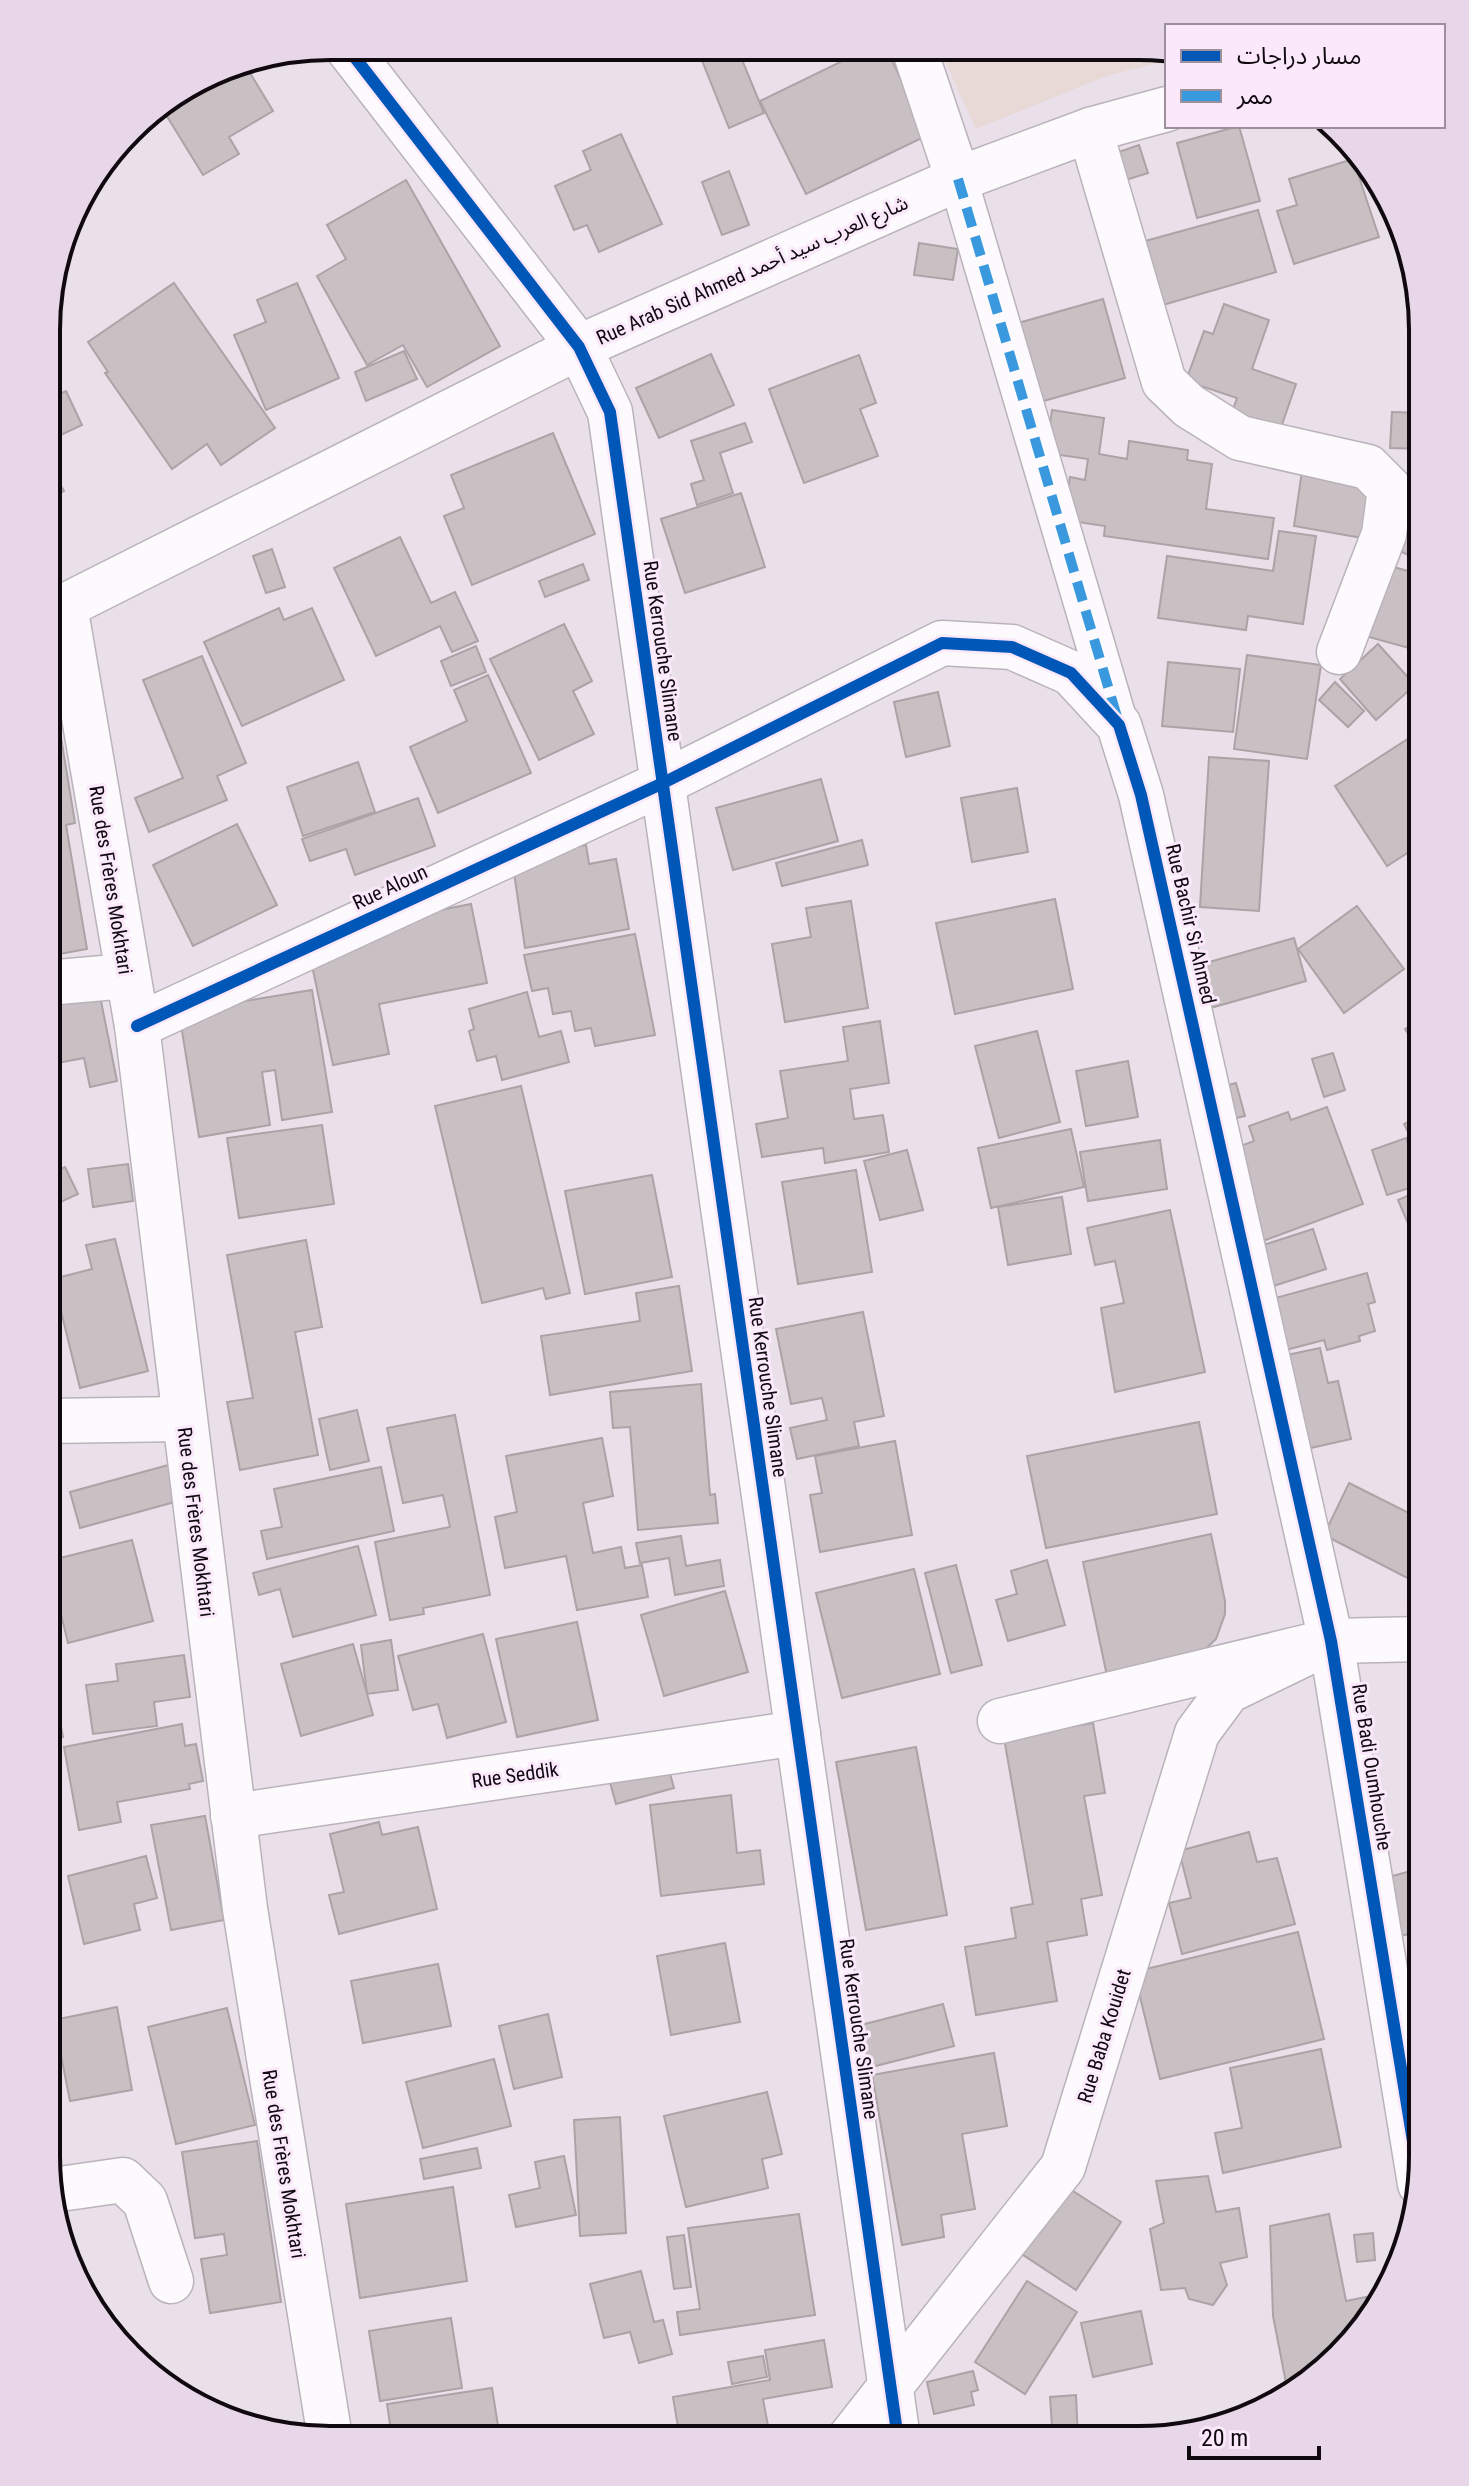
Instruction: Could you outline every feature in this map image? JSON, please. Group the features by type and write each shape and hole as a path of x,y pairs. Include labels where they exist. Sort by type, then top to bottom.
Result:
{"street":[{"path":"918,60 958,179 1119,725"},
{"name":"Rue Kerrouche Slimane","path":"358,61 579,347 610,412 896,2426"},
{"name":"Rue Arab Sid Ahmed شارع العرب سيد أحمد","path":"60,606 579,347 958,179 1090,130 1165,110"},
{"path":"1090,130 1164,382 1189,406 1240,438 1368,467 1390,489 1384,534 1339,652"},
{"name":"Rue des Frères Mokhtari","path":"60,629 137,1026 233,1816 270,2085 328,2426"},
{"name":"Rue Bachir Si Ahmed","path":"661,784 942,643 1012,647 1071,673 1119,725 1145,811 1331,1641"},
{"name":"Rue Aloun","path":"137,1026 661,784"},
{"path":"60,982 126,976"},
{"path":"60,1421 183,1419"},
{"path":"1000,1721 1331,1641 1408,1639"},
{"name":"Rue Badi Oumhouche","path":"1331,1641 1408,2111"},
{"name":"Rue Baba Kouidet","path":"860,2426 1063,2167 1197,1733 1228,1691 1331,1641"},
{"name":"Rue Seddik","path":"233,1816 798,1733"},
{"path":"62,2189 123,2180 145,2201 171,2281"}],"shaded area":[{"path":"945,60 1165,61 1109,75 976,129"}],"building":[{"path":"742,60 764,113 729,128 702,61"},
{"path":"844,60 892,60 928,135 806,194 760,101"},
{"path":"250,72 273,111 229,137 239,154 203,175 167,116 195,96"},
{"path":"1240,128 1260,201 1197,218 1177,143"},
{"path":"621,134 662,224 599,252 587,225 574,230 555,186 591,170 583,151"},
{"path":"1139,145 1148,173 1113,184 1104,157"},
{"path":"1348,160 1358,173 1379,237 1294,264 1277,211 1297,205 1289,179"},
{"path":"729,171 749,225 722,235 702,182"},
{"path":"406,180 500,346 427,387 403,345 367,365 317,276 346,259 327,225"},
{"path":"1258,210 1276,272 1156,307 1138,243"},
{"path":"919,243 958,249 953,280 914,275"},
{"path":"174,283 275,428 221,465 207,444 172,469 105,373 108,372 88,342"},
{"path":"297,283 339,378 266,410 234,335 266,322 257,300"},
{"path":"1103,299 1125,378 1033,404 1011,325"},
{"path":"1224,304 1269,320 1252,369 1296,384 1277,439 1228,423 1237,398 1186,381 1204,331 1213,334"},
{"path":"404,351 417,379 366,401 355,372"},
{"path":"711,354 734,405 659,438 636,388"},
{"path":"859,355 876,403 860,409 878,456 804,483 769,389"},
{"path":"66,391 82,425 60,435 60,394"},
{"path":"1052,410 1104,418 1099,454 1127,459 1129,441 1188,450 1187,460 1212,464 1206,509 1274,518 1268,559 1104,536 1105,526 1064,520 1070,477 1085,480 1088,459 1046,453"},
{"path":"1392,412 1409,413 1409,449 1390,448"},
{"path":"745,423 752,442 720,453 733,493 697,505 691,484 704,480 691,441"},
{"path":"553,433 595,534 472,585 444,516 464,508 451,475"},
{"path":"1302,471 1377,483 1368,539 1294,526"},
{"path":"741,493 765,567 685,593 661,519"},
{"path":"1398,518 1409,523 1409,555 1385,544"},
{"path":"1279,531 1316,536 1303,624 1248,616 1246,630 1158,618 1167,556 1273,571"},
{"path":"400,537 431,603 455,592 478,641 452,652 440,626 376,656 334,568"},
{"path":"272,549 285,587 266,593 253,556"},
{"path":"1375,562 1409,571 1409,648 1355,633"},
{"path":"583,564 589,580 545,597 539,581"},
{"path":"279,608 284,620 312,608 344,680 242,726 204,642"},
{"path":"564,624 592,681 573,691 594,734 539,760 490,659"},
{"path":"1378,644 1409,678 1409,691 1376,720 1340,679"},
{"path":"476,646 486,672 451,686 441,661"},
{"path":"1247,655 1321,665 1307,759 1234,749"},
{"path":"202,656 246,763 217,776 227,800 149,832 135,798 183,778 143,680"},
{"path":"1168,662 1240,669 1233,732 1162,726"},
{"path":"488,675 531,773 438,813 410,747 467,721 454,690"},
{"path":"1335,682 1364,711 1348,727 1319,700"},
{"path":"938,692 950,746 906,757 894,702"},
{"path":"60,731 75,823 66,825 87,949 60,954"},
{"path":"1409,738 1409,852 1387,866 1335,786"},
{"path":"1209,757 1269,761 1259,911 1200,907"},
{"path":"358,762 375,812 303,836 287,787"},
{"path":"821,779 838,841 733,870 716,808"},
{"path":"1017,788 1028,852 972,862 961,798"},
{"path":"418,798 435,846 355,875 346,849 310,861 302,839"},
{"path":"237,824 277,905 193,946 153,865"},
{"path":"862,840 868,865 782,886 776,863"},
{"path":"586,845 589,864 616,859 629,929 525,948 512,859"},
{"path":"1055,899 1073,989 955,1014 936,923"},
{"path":"851,901 868,1008 785,1022 772,944 811,937 806,908"},
{"path":"471,904 487,983 379,1004 389,1054 333,1065 310,956 344,929"},
{"path":"1357,906 1404,969 1344,1013 1298,949"},
{"path":"635,934 655,1035 595,1046 591,1028 575,1031 571,1011 553,1014 548,988 532,991 524,955"},
{"path":"1294,938 1306,981 1200,1011 1188,968"},
{"path":"312,990 332,1112 282,1120 275,1070 262,1072 270,1125 199,1137 179,1012"},
{"path":"527,992 539,1037 561,1031 569,1062 502,1080 496,1056 477,1061 469,1031 474,1029 469,1009"},
{"path":"100,996 117,1081 90,1087 84,1058 60,1063 60,1004"},
{"path":"880,1021 889,1083 850,1089 854,1119 883,1115 889,1152 825,1163 823,1148 762,1157 756,1124 788,1118 780,1071 848,1061 843,1027"},
{"path":"1037,1031 1060,1122 999,1138 975,1046"},
{"path":"1333,1053 1345,1090 1324,1097 1312,1059"},
{"path":"1128,1061 1138,1117 1086,1126 1076,1071"},
{"path":"1236,1083 1245,1116 1223,1121 1214,1089"},
{"path":"521,1086 570,1293 546,1299 543,1288 482,1303 435,1106"},
{"path":"1327,1107 1363,1204 1263,1241 1230,1150 1254,1141 1249,1126 1288,1112 1291,1120"},
{"path":"322,1125 334,1204 239,1218 227,1138"},
{"path":"1071,1129 1084,1187 991,1208 978,1148"},
{"path":"1406,1138 1409,1188 1387,1195 1372,1150"},
{"path":"1160,1140 1167,1189 1088,1201 1080,1152"},
{"path":"907,1150 923,1210 880,1220 864,1161"},
{"path":"128,1164 133,1201 93,1207 88,1169"},
{"path":"65,1167 78,1194 60,1202 60,1169"},
{"path":"856,1170 872,1272 798,1284 782,1182"},
{"path":"652,1175 672,1277 585,1294 565,1191"},
{"path":"1409,1195 1409,1225 1398,1200"},
{"path":"1062,1197 1071,1254 1008,1265 998,1207"},
{"path":"1170,1210 1205,1372 1115,1392 1101,1308 1124,1303 1115,1261 1095,1265 1087,1228"},
{"path":"1313,1229 1326,1269 1261,1290 1248,1250"},
{"path":"115,1239 148,1371 80,1388 60,1307 60,1277 92,1269 86,1245"},
{"path":"306,1240 322,1327 295,1332 318,1455 240,1470 227,1402 253,1398 227,1255"},
{"path":"1367,1273 1375,1302 1368,1304 1375,1331 1359,1336 1360,1341 1327,1350 1324,1340 1282,1351 1268,1300"},
{"path":"679,1286 692,1371 550,1395 541,1336 640,1321 636,1293"},
{"path":"863,1312 884,1416 854,1422 859,1446 797,1459 790,1428 827,1420 822,1398 791,1404 776,1329"},
{"path":"1320,1348 1328,1383 1338,1381 1351,1439 1293,1452 1273,1358"},
{"path":"701,1384 710,1495 715,1494 718,1523 638,1530 630,1427 613,1428 610,1392"},
{"path":"357,1410 369,1461 330,1470 319,1419"},
{"path":"455,1415 490,1595 423,1608 424,1614 390,1620 375,1542 450,1527 443,1495 403,1503 387,1428"},
{"path":"1199,1422 1217,1514 1046,1548 1027,1456"},
{"path":"602,1438 613,1496 583,1503 593,1553 621,1547 625,1568 642,1565 648,1597 577,1610 566,1556 505,1568 495,1517 517,1512 506,1456"},
{"path":"895,1441 912,1535 820,1552 810,1495 822,1493 815,1456"},
{"path":"172,1464 182,1500 80,1528 70,1492"},
{"path":"381,1467 394,1531 267,1559 261,1531 282,1527 274,1489"},
{"path":"1349,1483 1408,1513 1408,1578 1324,1535"},
{"path":"1211,1534 1225,1601 1225,1614 1216,1639 1197,1657 1107,1676 1083,1562"},
{"path":"681,1536 686,1566 720,1560 724,1586 675,1595 669,1558 640,1563 636,1543"},
{"path":"132,1540 153,1621 68,1643 60,1610 60,1558"},
{"path":"358,1546 376,1615 293,1637 280,1589 259,1595 253,1573"},
{"path":"1047,1560 1065,1625 1008,1641 996,1600 1017,1594 1011,1571"},
{"path":"956,1565 982,1665 951,1673 925,1573"},
{"path":"914,1569 940,1674 842,1698 816,1593"},
{"path":"725,1591 748,1672 664,1696 641,1615"},
{"path":"577,1622 598,1720 517,1737 496,1639"},
{"path":"483,1634 506,1722 447,1738 438,1704 413,1710 398,1656"},
{"path":"391,1640 398,1690 367,1694 361,1645"},
{"path":"353,1644 373,1715 301,1736 281,1664"},
{"path":"184,1655 190,1697 154,1702 157,1726 93,1734 86,1685 118,1681 116,1664"},
{"path":"1093,1723 1105,1793 1084,1796 1102,1895 1081,1899 1087,1935 1047,1942 1057,2001 976,2015 965,1947 1016,1938 1011,1908 1033,1904 1004,1738"},
{"path":"182,1724 185,1746 196,1744 203,1781 189,1784 190,1789 117,1802 121,1822 79,1830 64,1747"},
{"path":"916,1747 947,1915 866,1930 836,1762"},
{"path":"666,1759 674,1788 616,1804 608,1775"},
{"path":"731,1795 737,1853 760,1850 764,1884 661,1896 650,1805"},
{"path":"205,1816 224,1920 171,1930 151,1825"},
{"path":"379,1822 382,1835 418,1827 437,1909 339,1934 329,1895 344,1892 330,1834"},
{"path":"1249,1832 1257,1862 1277,1858 1295,1924 1182,1954 1169,1903 1191,1898 1179,1851"},
{"path":"146,1856 157,1898 134,1904 140,1930 84,1944 68,1876"},
{"path":"1408,1872 1408,1934 1396,1937 1381,1879"},
{"path":"1298,1932 1324,2039 1160,2079 1134,1972"},
{"path":"725,1943 740,2022 671,2035 657,1956"},
{"path":"438,1964 451,2026 363,2043 351,1981"},
{"path":"943,2004 954,2046 864,2069 853,2027"},
{"path":"117,2007 132,2090 70,2101 60,2050 60,2019"},
{"path":"227,2008 255,2125 176,2144 148,2027"},
{"path":"548,2014 562,2077 514,2089 499,2026"},
{"path":"1321,2049 1341,2147 1223,2173 1215,2133 1242,2128 1230,2068"},
{"path":"994,2053 1007,2126 962,2134 975,2209 941,2215 944,2237 902,2245 872,2075"},
{"path":"494,2059 511,2126 423,2148 406,2082"},
{"path":"767,2092 782,2154 762,2159 768,2188 686,2207 664,2116"},
{"path":"620,2117 626,2233 580,2236 574,2120"},
{"path":"257,2141 281,2302 210,2313 201,2259 227,2255 224,2234 195,2238 182,2152"},
{"path":"477,2148 481,2168 424,2179 420,2159"},
{"path":"564,2156 576,2215 516,2227 509,2195 540,2188 535,2162"},
{"path":"1208,2176 1216,2212 1239,2208 1247,2257 1220,2263 1227,2285 1213,2305 1189,2299 1185,2288 1161,2290 1150,2229 1164,2223 1156,2181"},
{"path":"1056,2180 1121,2222 1076,2290 1011,2247"},
{"path":"453,2187 467,2281 360,2298 346,2204"},
{"path":"799,2214 815,2315 680,2335 677,2312 700,2309 688,2228"},
{"path":"1329,2214 1346,2301 1366,2297 1367,2301 1330,2347 1286,2382 1273,2316 1270,2226"},
{"path":"1373,2233 1375,2260 1357,2262 1354,2235"},
{"path":"684,2235 691,2287 674,2289 667,2237"},
{"path":"641,2271 654,2322 663,2320 672,2354 639,2363 630,2332 604,2338 590,2284"},
{"path":"1027,2281 1077,2312 1025,2394 975,2362"},
{"path":"1141,2311 1152,2364 1093,2377 1081,2323"},
{"path":"451,2318 462,2388 380,2401 369,2331"},
{"path":"824,2340 832,2387 763,2399 768,2426 678,2426 673,2397 770,2380 765,2350"},
{"path":"763,2356 767,2377 732,2384 728,2362"},
{"path":"973,2371 978,2390 971,2392 974,2405 934,2414 927,2382"},
{"path":"492,2388 498,2426 390,2426 387,2404"},
{"path":"1076,2395 1077,2426 1052,2426 1050,2397"}],"marked path":[{"path":"958,179 1117,717"}],"cycle path":[{"path":"358,61 579,347 610,412 896,2426"},
{"path":"137,1026 661,784 942,643 1012,647 1071,673 1119,725 1141,795 1331,1641 1408,2111"}]}
